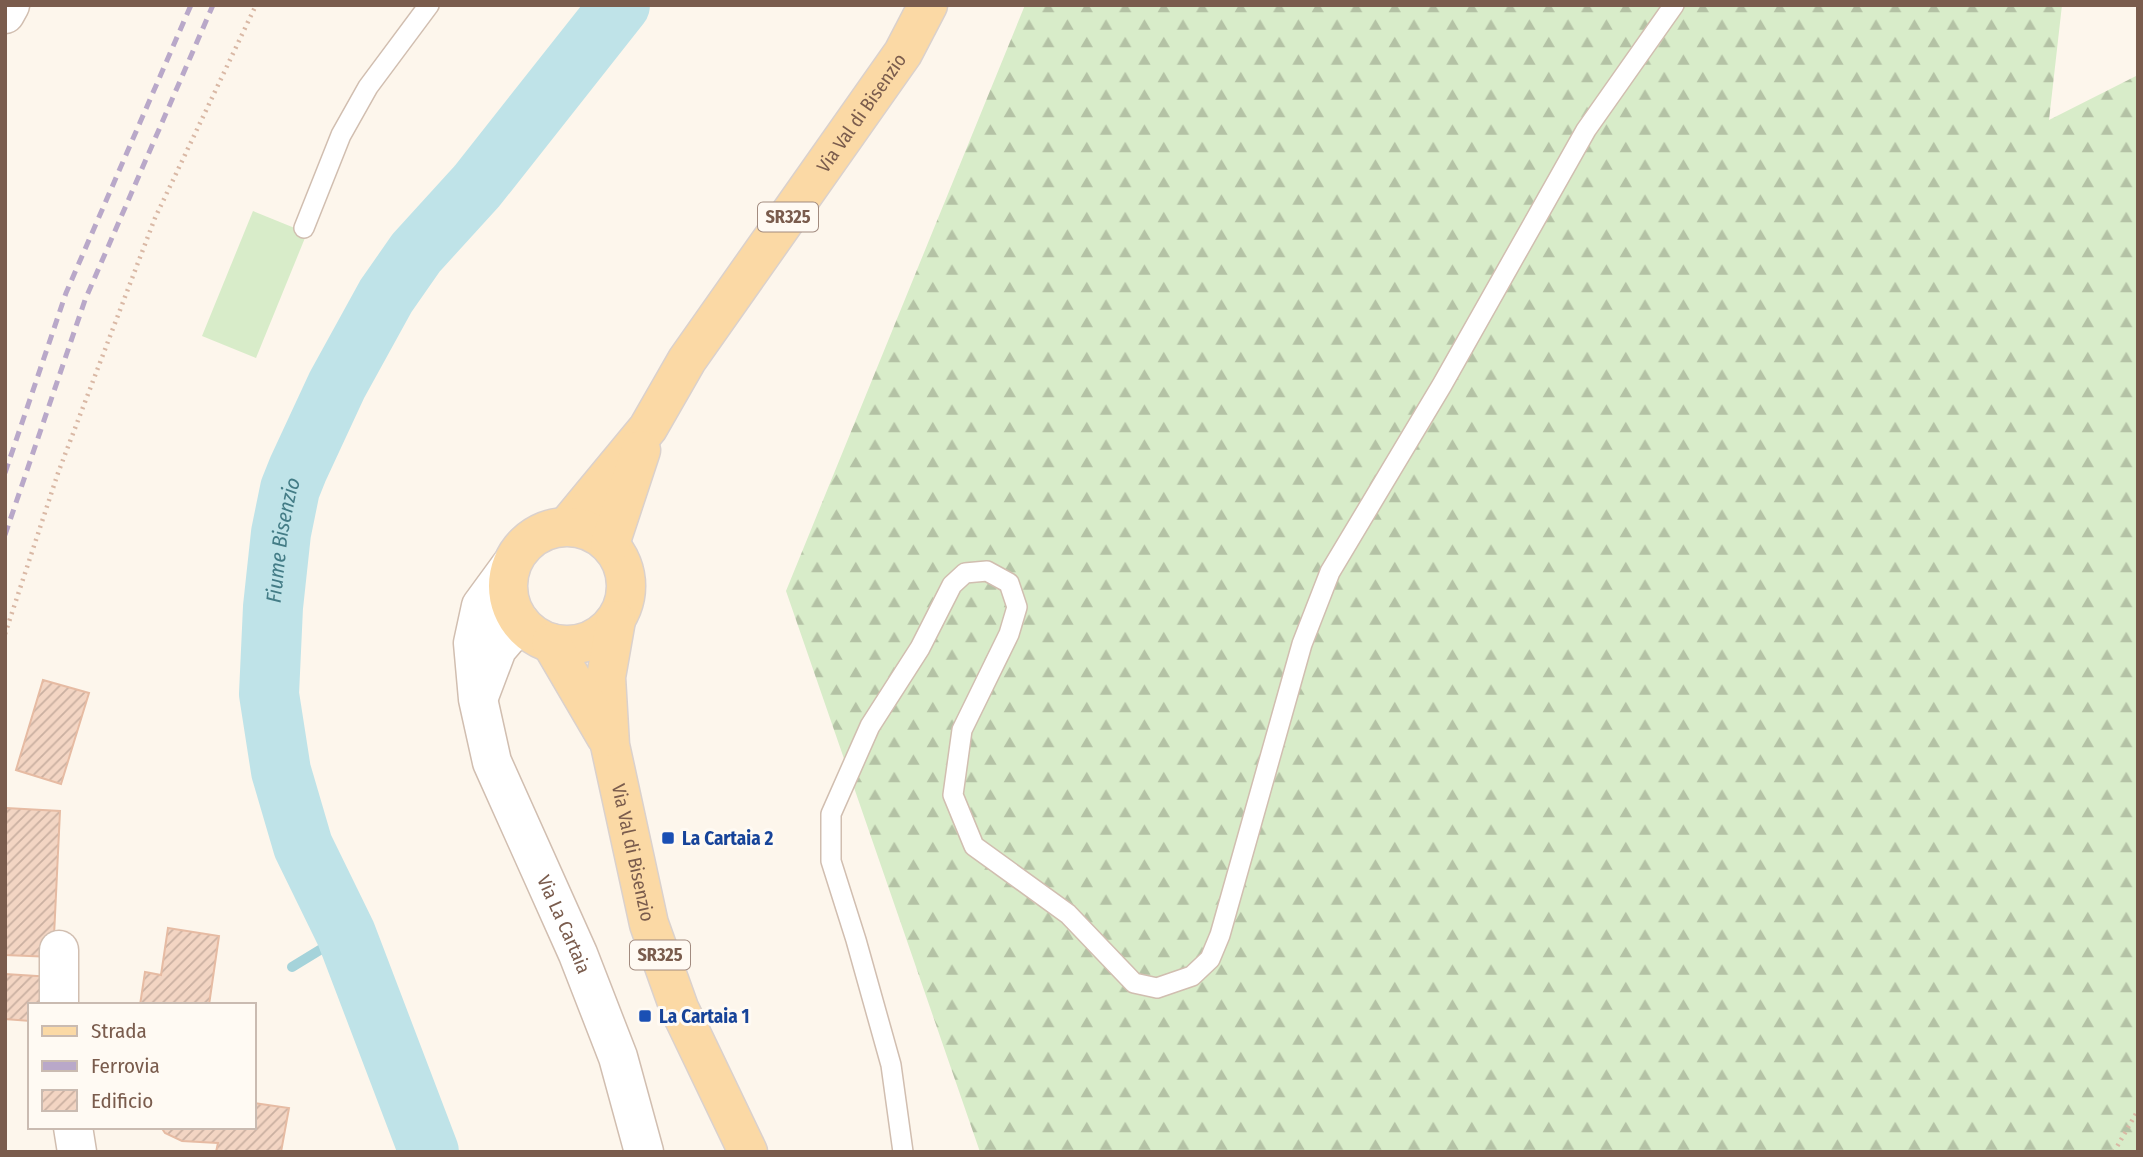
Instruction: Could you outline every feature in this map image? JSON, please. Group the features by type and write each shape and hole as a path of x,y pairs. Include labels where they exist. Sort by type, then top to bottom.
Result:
{"main road":[{"name":"Via Val di Bisenzio","path":"648,428 687,360 903,53 928,5"},
{"name":"SR325","path":"511,565 522,547 547,530 567,526 648,428"},
{"name":"SR325","path":"610,745 606,677 616,620 625,601 626,578 620,559 610,544 648,428"},
{"path":"567,526 593,532 610,544"},
{"path":"511,565 508,581 510,602 520,622"},
{"path":"551,643 583,643 602,634 616,620"},
{"name":"SR325","path":"520,622 536,636 551,643 610,745"},
{"name":"Via Val di Bisenzio","path":"610,745 649,924 679,1007 748,1152"}],"street":[{"path":"5,15 10,5"},
{"name":"Via La Cartaia","path":"511,565 481,606 473,643 478,699 492,762 578,954 618,1057 644,1152"},
{"path":"478,699 496,649 520,622"},
{"path":"59,950 59,1003"}],"lane":[{"path":"304,228 341,135 368,87 429,5"},
{"path":"903,1152 891,1065 831,861 831,814 870,726 920,648 952,585 965,573 986,571 1009,583 1017,607 1009,634 962,730 953,795 974,846 1068,914 1134,984 1157,988 1192,976 1210,959 1220,934 1302,644 1330,572 1442,385 1586,130 1674,5"}],"path":[{"path":"5,634 58,473 155,218 256,5"},
{"path":"2114,1152 2138,1110"}],"green space":[{"path":"1025,5 2062,5 2049,120 2138,75 2138,1152 980,1152 786,591"},
{"path":"253,211 307,233 256,358 202,336"}],"building":[{"path":"43,680 89,693 61,784 16,770"},
{"path":"6,808 60,811 53,957 5,955"},
{"path":"168,928 219,936 209,1003 140,1003 145,972 161,975"},
{"path":"5,974 52,977 51,1003 28,1003 28,1021 5,1019"},
{"path":"256,1103 289,1108 281,1152 216,1152 218,1143 182,1141 162,1129 256,1129"}],"waterway":[{"name":"Fiume Bisenzio","path":"429,1152 346,934 303,846 281,771 269,694 273,607 281,533 290,489 298,469 337,385 386,296 416,253 477,186 620,5"},
{"path":"292,967 346,934"}],"railway":[{"path":"5,473 66,293 191,5"},
{"path":"5,535 85,300 213,5"}],"place":[{"name":"La Cartaia 2","path":"668,838"},
{"name":"La Cartaia 1","path":"645,1016"}]}
